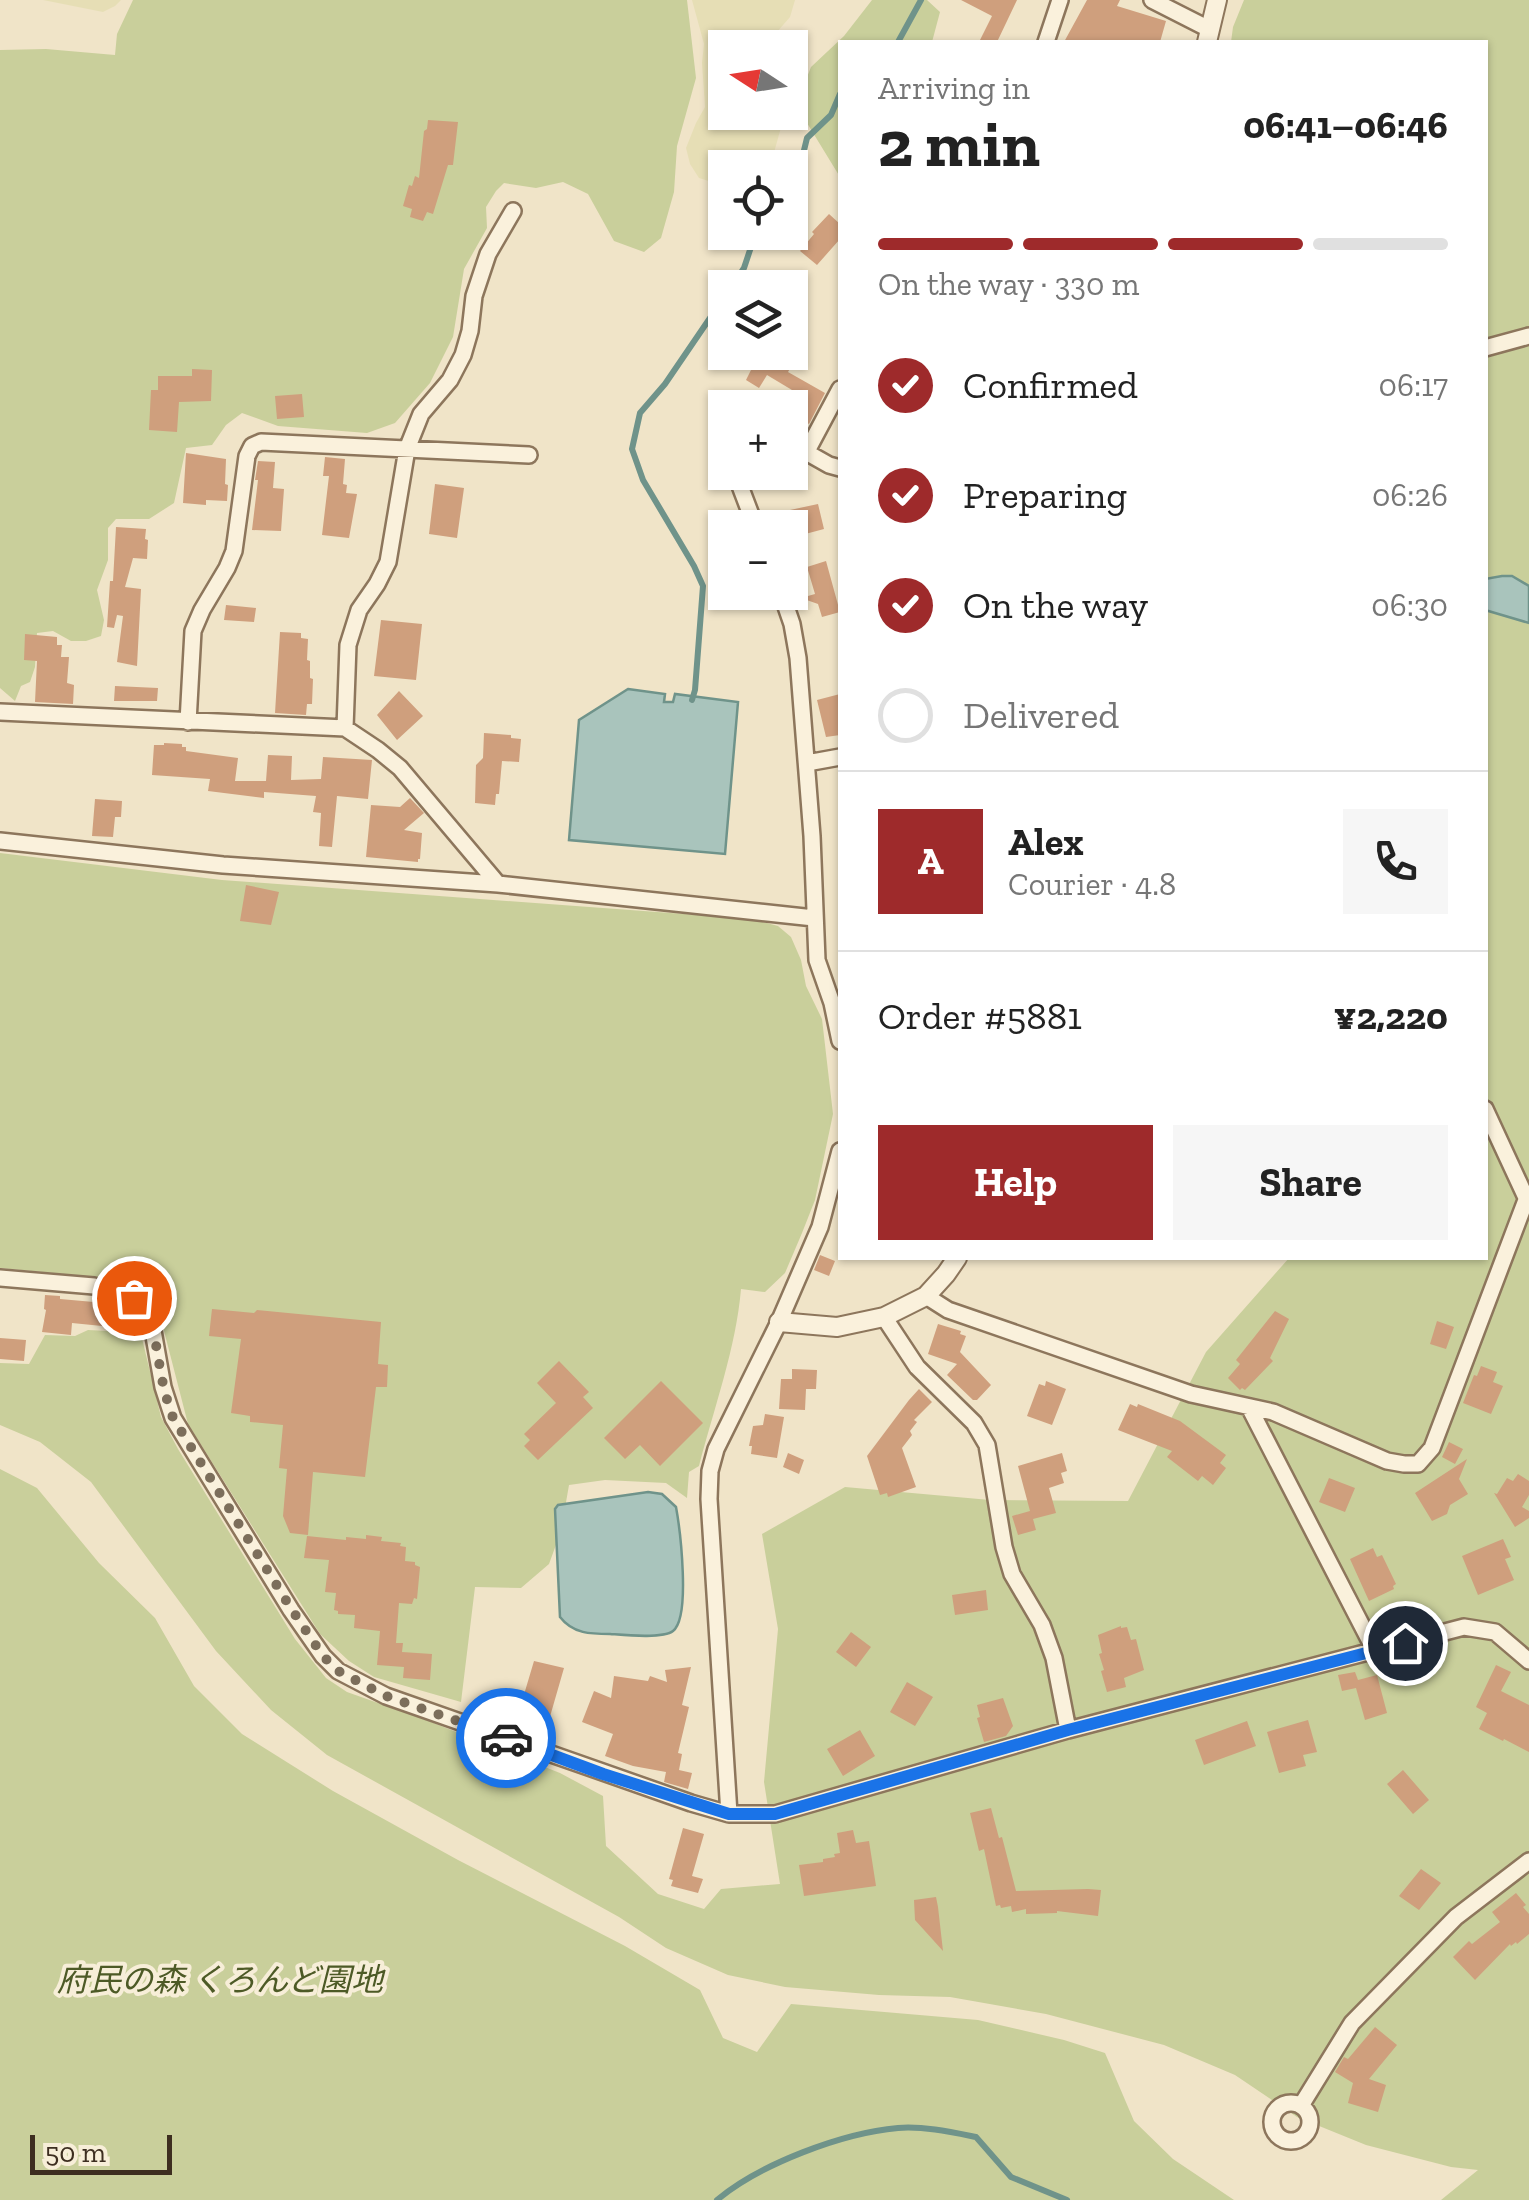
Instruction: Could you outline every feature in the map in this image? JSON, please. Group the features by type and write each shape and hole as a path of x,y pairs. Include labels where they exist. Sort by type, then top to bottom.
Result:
{"street":[{"path":"1047,40 1060,0"},
{"path":"1152,0 1208,36 1217,0"},
{"path":"345,728 348,645 359,610 388,562 407,449 420,414 450,380 463,355 474,296 488,254 512,211"},
{"path":"1488,347 1529,336"},
{"path":"808,449 838,392"},
{"path":"188,722 193,631 234,550 247,456 252,446 261,442 529,456"},
{"path":"808,452 838,467"},
{"path":"787,610 798,658 807,763 817,960 838,1031"},
{"path":"0,712 345,728 400,768 498,884"},
{"path":"807,763 838,757"},
{"path":"0,841 222,865 498,884 814,918"},
{"path":"926,1296 948,1310 1192,1394 1274,1412 1387,1461 1418,1464 1432,1448 1528,1202 1488,1115"},
{"path":"729,1814 708,1499 710,1471 721,1438 780,1322 820,1227 838,1159"},
{"path":"780,1322 837,1327 884,1318 926,1296 956,1260"},
{"path":"0,1278 94,1286 134,1298 145,1309 152,1324 173,1418 292,1610 338,1671 400,1701 603,1774 729,1814 775,1814 1068,1730 1464,1628 1495,1632 1529,1662"},
{"path":"884,1318 917,1367 974,1423 987,1445 1008,1561 1042,1625 1054,1658 1068,1730"},
{"path":"1249,1406 1376,1650"},
{"path":"1302,2104 1352,2023 1456,1917 1529,1861"}],"shaded area":[{"path":"43,0 121,0 103,12"},
{"path":"692,0 795,0 790,17 779,30 708,30 708,130 780,130 775,150 708,150 708,181 699,178 686,148 705,107 704,44"}],"green space":[{"path":"133,0 687,0 696,78 677,146 674,192 661,238 644,252 614,241 588,194 563,182 536,188 504,183 486,207 487,228 464,269 453,337 430,383 395,423 367,433 278,426 242,413 226,425 212,445 186,448 174,503 149,519 116,519 108,528 108,560 97,590 104,620 101,636 71,641 53,631 37,633 35,667 30,682 21,686 15,701 0,688 0,50 115,55 117,34"},
{"path":"872,0 927,0 940,12 933,40 840,40"},
{"path":"1244,0 1529,0 1529,2200 1441,2200 1478,2170 1366,2145 1297,2117 1235,2075 1164,2045 1046,2014 950,1997 785,1987 728,1975 666,1948 619,1917 327,1755 271,1710 216,1651 91,1482 40,1442 0,1425 0,1363 29,1364 45,1335 107,1331 111,1301 131,1310 139,1326 161,1417 295,1639 326,1678 347,1692 560,1773 603,1796 606,1846 658,1894 704,1909 721,1889 780,1884 764,1782 778,1629 762,1534 845,1487 990,1500 1128,1501 1206,1352 1287,1260 1488,1260 1488,40 1231,40"},
{"path":"838,42 838,174 808,125 808,75"},
{"path":"0,853 222,880 752,919 778,926 791,937 806,986 822,1019 833,1114 815,1200 785,1273 765,1292 741,1289 724,1378 699,1466 689,1472 687,1498 666,1483 605,1480 569,1485 561,1531 549,1564 521,1588 475,1587 461,1702 374,1677 349,1661 320,1634 188,1424 163,1327 157,1313 130,1283 0,1268"},
{"name":"府民の森 くろんど園地","path":"0,1469 37,1488 99,1563 155,1618 194,1686 242,1734 333,1791 700,1990 723,2038 757,2052 791,2004 978,2020 1064,2040 1105,2053 1134,2121 1173,2159 1234,2200 0,2200"}],"water":[{"path":"1512,576 1529,586 1529,623 1488,611 1488,578"},
{"path":"628,689 665,694 664,702 673,702 675,694 738,702 725,854 569,840 579,720"},
{"path":"648,1492 662,1494 676,1507 683,1572 678,1623 673,1631 652,1636 589,1633 571,1627 560,1617 555,1509 558,1505"}],"building":[{"path":"961,0 1017,0 998,40 980,40 992,16"},
{"path":"1087,0 1120,0 1117,6 1166,21 1161,40 1065,40"},
{"path":"428,120 458,122 453,165 448,165 433,214 427,212 423,221 410,217 412,209 403,206 409,185 412,186 415,176 419,178"},
{"path":"829,214 838,222 838,241 817,265 800,251 808,250 808,241"},
{"path":"192,369 212,370 211,401 179,402 177,432 149,430 151,390 158,390 158,376 192,376"},
{"path":"751,370 789,370 825,393 809,424 808,390 792,390 767,375 759,388 746,380"},
{"path":"302,394 304,417 277,419 275,396"},
{"path":"186,453 226,459 227,501 206,500 206,505 183,503"},
{"path":"325,457 345,459 346,493 357,494 349,538 322,535 329,476 323,476"},
{"path":"258,461 275,462 273,488 284,489 281,531 252,530"},
{"path":"435,484 464,488 457,538 429,534"},
{"path":"818,504 824,529 808,533 808,510 790,510"},
{"path":"116,527 146,529 148,540 147,559 133,558 125,587 141,589 137,666 117,662 123,616 117,615 114,628 107,627"},
{"path":"826,561 838,613 822,617 818,604 808,600 808,596 815,594 808,567"},
{"path":"226,605 256,608 254,622 224,620"},
{"path":"381,620 422,624 416,680 374,676"},
{"path":"280,632 301,633 301,638 308,639 307,660 313,679 312,704 307,704 306,715 275,713"},
{"path":"25,634 57,637 57,645 62,645 61,657 69,657 67,683 74,685 73,704 35,702 37,661 24,660"},
{"path":"115,686 158,688 157,701 114,701"},
{"path":"399,691 423,716 397,740 377,715"},
{"path":"838,695 838,735 826,737 817,700"},
{"path":"484,733 521,739 519,762 502,761 495,805 475,803 476,765 483,758"},
{"path":"182,744 186,751 238,758 235,781 266,781 268,755 292,756 291,780 321,779 323,757 372,760 368,799 337,796 332,847 319,846 321,813 313,812 316,796 264,792 264,798 208,791 210,779 152,775 154,745"},
{"path":"410,798 424,813 404,830 422,833 418,862 366,857 371,805 400,807"},
{"path":"95,799 122,801 113,837 92,836"},
{"path":"246,885 279,892 271,925 240,921"},
{"path":"820,1255 835,1261 829,1276 814,1270"},
{"path":"45,1295 105,1303 102,1326 72,1323 71,1335 42,1332"},
{"path":"212,1309 381,1322 378,1364 388,1365 387,1387 376,1387 365,1477 313,1472 308,1535 290,1533 283,1516 287,1469 279,1468 283,1425 250,1422 250,1416 231,1413 241,1339 209,1336"},
{"path":"1275,1311 1289,1319 1270,1358 1273,1361 1245,1390 1240,1390 1228,1378 1240,1364 1236,1360"},
{"path":"1437,1321 1454,1327 1446,1349 1430,1344"},
{"path":"938,1324 966,1336 960,1352 991,1385 977,1400 947,1375 957,1364 928,1354"},
{"path":"0,1338 26,1340 24,1361 0,1359"},
{"path":"559,1361 589,1392 583,1397 593,1408 538,1460 524,1446 530,1440 524,1434 556,1403 537,1383"},
{"path":"1481,1366 1497,1372 1493,1382 1503,1386 1491,1414 1463,1403"},
{"path":"792,1369 817,1370 816,1389 806,1389 805,1410 779,1409 781,1379 792,1379"},
{"path":"661,1381 703,1423 660,1466 640,1445 625,1459 604,1438"},
{"path":"1046,1381 1066,1389 1052,1425 1027,1416 1039,1384 1045,1386"},
{"path":"919,1389 932,1402 914,1420 917,1422 910,1431 912,1435 902,1448 916,1487 888,1497 887,1493 880,1495 867,1456"},
{"path":"1130,1404 1180,1421 1226,1455 1220,1463 1226,1468 1213,1485 1202,1476 1198,1481 1167,1457 1172,1451 1118,1430"},
{"path":"765,1414 784,1417 777,1458 751,1454 753,1426 763,1425"},
{"path":"1449,1442 1463,1449 1455,1464 1442,1457"},
{"path":"788,1453 804,1460 799,1474 783,1467"},
{"path":"1062,1453 1067,1471 1061,1473 1064,1483 1049,1488 1056,1513 1033,1519 1036,1530 1018,1535 1012,1516 1030,1511 1018,1466"},
{"path":"1467,1459 1459,1479 1468,1494 1450,1505 1447,1514 1432,1521 1415,1493"},
{"path":"1518,1474 1529,1481 1529,1495 1522,1507 1529,1511 1529,1518 1515,1527 1494,1493 1507,1478 1513,1481"},
{"path":"1329,1478 1355,1488 1345,1512 1319,1502"},
{"path":"366,1535 401,1543 406,1547 405,1561 420,1567 417,1599 412,1604 399,1603 396,1643 403,1643 402,1652 432,1654 430,1680 403,1678 404,1667 377,1665 380,1631 354,1628 355,1615 338,1614 334,1610 336,1593 325,1592 329,1560 304,1558 307,1536 346,1540 366,1539"},
{"path":"1503,1539 1511,1557 1505,1559 1514,1580 1478,1595 1462,1556"},
{"path":"1373,1548 1377,1557 1382,1555 1396,1584 1394,1589 1369,1601 1350,1559"},
{"path":"986,1590 988,1610 955,1615 952,1595"},
{"path":"1127,1627 1131,1640 1136,1639 1144,1670 1124,1678 1126,1687 1107,1692 1098,1635"},
{"path":"851,1632 871,1647 856,1667 836,1652"},
{"path":"534,1661 564,1668 547,1727 517,1718"},
{"path":"1496,1665 1511,1672 1501,1691 1529,1705 1529,1752 1479,1729 1487,1713 1476,1707"},
{"path":"691,1667 682,1705 689,1707 678,1753 682,1754 679,1770 692,1773 688,1789 664,1782 666,1772 605,1756 613,1734 582,1722 594,1691 611,1698 614,1676 648,1681 650,1676 667,1682 665,1670"},
{"path":"1355,1672 1358,1680 1377,1675 1387,1713 1365,1720 1356,1688 1342,1691 1338,1675"},
{"path":"907,1682 933,1697 915,1726 890,1712"},
{"path":"1003,1698 1013,1726 1006,1736 984,1742 977,1705"},
{"path":"1308,1720 1317,1752 1303,1755 1306,1766 1279,1773 1267,1732"},
{"path":"1247,1721 1256,1746 1204,1765 1195,1740"},
{"path":"860,1730 875,1756 843,1776 827,1749"},
{"path":"1403,1770 1429,1800 1413,1814 1387,1784"},
{"path":"991,1808 1016,1891 1101,1890 1098,1916 1057,1911 1026,1914 1026,1909 1012,1912 1011,1906 996,1906 984,1849 979,1851 970,1813"},
{"path":"683,1828 704,1834 692,1876 703,1879 698,1893 671,1886 673,1880 669,1879"},
{"path":"853,1830 856,1843 869,1841 876,1886 804,1896 799,1865 835,1857 840,1853 837,1833"},
{"path":"1421,1869 1441,1883 1419,1910 1399,1896"},
{"path":"1516,1893 1529,1914 1529,1934 1517,1944 1510,1944 1475,1980 1453,1957 1469,1941 1472,1944 1500,1922 1492,1912"},
{"path":"936,1897 943,1951 915,1920 914,1900"},
{"path":"1375,2027 1397,2045 1369,2079 1386,2085 1378,2112 1348,2103 1353,2083 1335,2072 1344,2057 1348,2059"}],"waterway":[{"path":"899,40 921,0"},
{"path":"804,150 807,138 831,115 838,99"},
{"path":"743,270 750,250"},
{"path":"692,700 703,586 643,480 632,449 640,413 708,321"},
{"path":"717,2200 756,2174 803,2152 852,2136 908,2128 976,2137 1011,2177 1067,2200"}],"way so far":[{"path":"134,1298 152,1324 173,1418 323,1656 338,1671 386,1696 506,1738"}],"route":[{"path":"506,1738 692,1804 729,1814 775,1814 1068,1730 1405,1643"}]}
